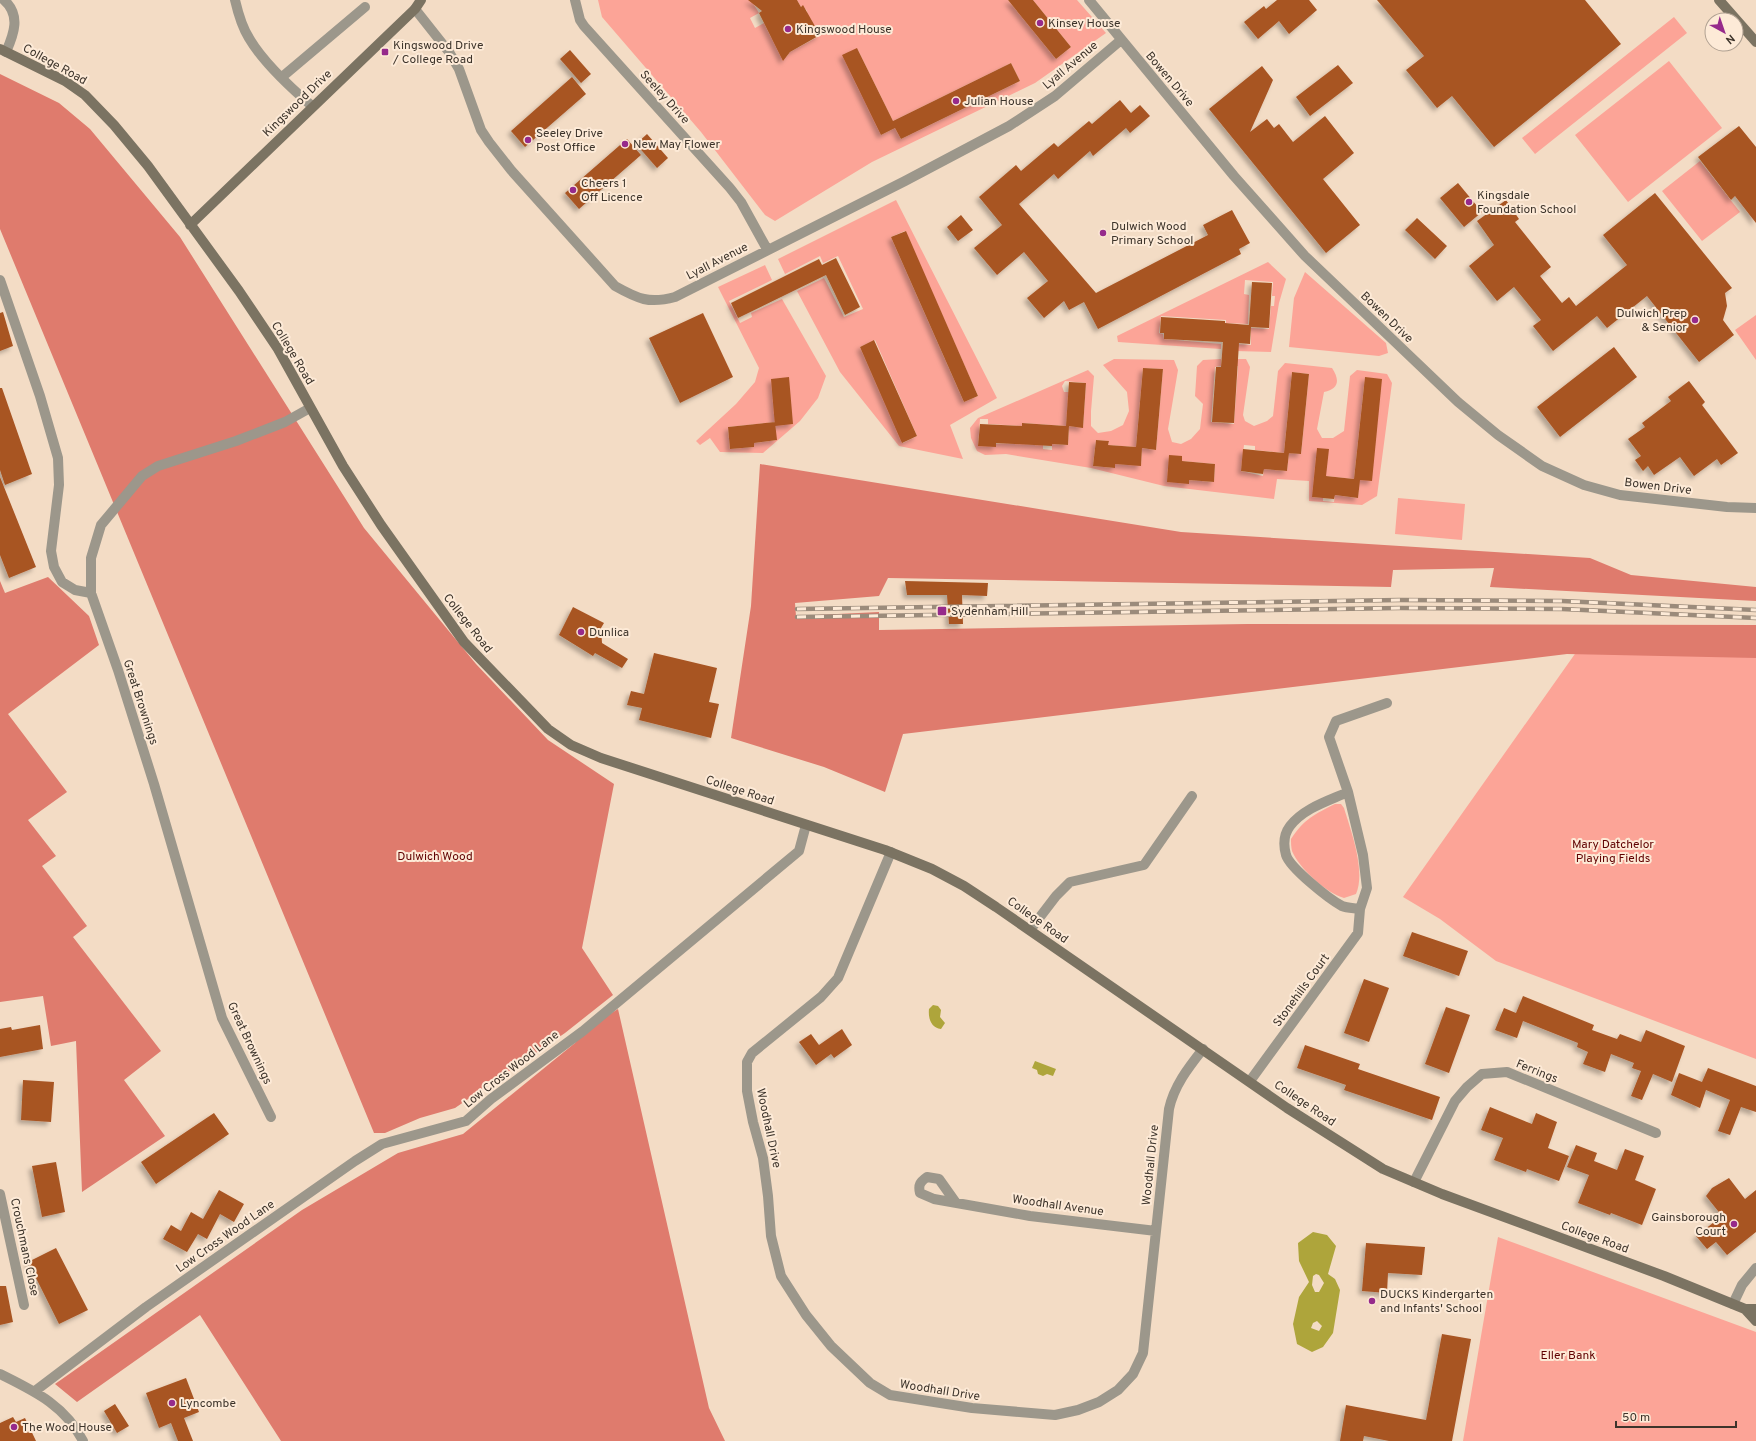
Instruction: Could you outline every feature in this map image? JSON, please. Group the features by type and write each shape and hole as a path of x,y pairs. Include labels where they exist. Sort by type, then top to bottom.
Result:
{"street":[{"name":"College Road","path":"4,0 10,6 13,15 14,30 3,50 65,81 85,95 124,137 148,166 239,291 278,350 342,466 381,525 464,642 548,729 571,745 601,758 806,825 836,833 891,852 932,869 964,886 1030,930 1287,1108 1374,1164 1449,1197 1664,1276 1746,1309 1756,1309"},
{"path":"235,0 248,37 260,54 312,106"},
{"name":"Kingswood Drive","path":"190,225 415,8 421,0"},
{"name":"Seeley Drive","path":"576,0 580,20 584,26 730,188 741,202 767,249"},
{"name":"Bowen Drive","path":"1089,0 1234,176 1305,256 1458,402 1530,459 1584,485 1620,495 1727,507 1756,508"},
{"path":"1719,0 1756,42"},
{"path":"282,77 365,7"},
{"name":"Lyall Avenue","path":"415,8 449,52 459,69 481,130 511,170 615,286 631,295 659,301 675,297 767,249 905,181 1009,126 1055,96 1121,40"},
{"path":"0,280 40,396 58,458 59,485 51,551 54,567 62,582 75,590 91,593"},
{"name":"Great Brownings","path":"270,1117 222,1018 154,784 118,670 91,593 91,558 101,525 142,476 158,466 286,422 310,408"},
{"name":"Stonehills Court","path":"1250,1081 1358,933 1360,925 1360,909 1367,888 1363,855 1348,792 1329,737 1336,722 1387,704"},
{"path":"1348,792 1310,808 1291,825 1286,833 1284,842 1286,856 1313,886 1343,906 1360,909"},
{"path":"1030,930 1056,896 1070,882 1144,865 1192,796"},
{"name":"Low Cross Wood Lane","path":"35,1391 146,1307 355,1161 382,1144 466,1121 491,1099 583,1031 799,851 806,825"},
{"name":"Woodhall Drive","path":"891,852 838,978 821,997 752,1053 747,1062 747,1091 753,1122 763,1158 771,1236 781,1276 806,1315 831,1346 870,1383 890,1395 972,1408 1055,1415 1099,1402 1118,1390 1133,1374 1143,1353 1169,1109 1172,1096 1184,1074 1203,1049"},
{"name":"Ferrings","path":"1414,1182 1455,1101 1467,1087 1482,1074 1507,1072 1656,1132"},
{"name":"Crouchmans Close","path":"0,1194 24,1305"},
{"name":"Woodhall Avenue","path":"956,1203 1030,1216 1156,1231"},
{"path":"1733,1304 1742,1285 1756,1268"},
{"name":"College Road","path":"1746,1309 1756,1321"},
{"path":"0,1374 35,1391 49,1400 77,1429 83,1441"}],"green space":[{"path":"598,0 751,0 759,13 750,18 755,28 764,23 771,37 786,57 790,52 823,34 818,26 809,30 807,11 803,6 801,7 797,0 1008,0 1056,59 1071,47 1033,0 1077,0 1106,33 1035,83 872,162 775,221 765,215 701,132 602,17","holes":["857,48 893,121 1011,63 1020,81 901,139 895,128 881,135"]},
{"path":"1674,17 1687,33 1535,154 1522,138"},
{"path":"1669,61 1722,128 1628,202 1575,135"},
{"name":"Dulwich Wood","path":"0,74 59,103 90,129 180,237 364,528 476,664 548,740 614,784 582,948 613,995 565,1033 455,1108 420,1118 385,1133 374,1133 0,229"},
{"path":"1700,161 1740,212 1702,241 1662,191"},
{"path":"896,200 997,398 950,425 963,459 899,446 840,372 797,291 824,278 844,317 863,309 838,256 823,263 820,256 785,274 778,259","holes":["905,231 978,396 964,402 891,237","875,340 917,436 903,443 860,347"]},
{"path":"1268,262 1286,279 1279,303 1271,352 1236,351 1236,344 1251,345 1251,328 1269,329 1271,306 1274,306 1275,296 1272,296 1273,282 1245,280 1244,294 1249,295 1248,324 1226,323 1226,320 1161,316 1159,333 1163,334 1164,339 1221,344 1221,349 1118,342 1117,336"},
{"path":"765,265 772,280 729,301 740,323 752,317 751,313 782,299 826,376 818,398 800,421 763,453 720,452 710,438 700,445 696,441 736,404 755,382 759,368 718,287","holes":["775,422 776,440 754,443 754,447 730,449 728,427"]},
{"path":"1305,272 1386,343 1388,353 1379,356 1289,347 1294,298"},
{"path":"1756,315 1756,360 1735,330"},
{"path":"1114,359 1174,360 1178,370 1168,429 1172,442 1181,444 1191,439 1200,429 1203,404 1195,396 1197,366 1203,360 1221,359 1221,366 1215,367 1211,422 1234,424 1238,366 1235,366 1235,359 1246,359 1250,367 1243,415 1245,421 1254,426 1267,421 1273,416 1278,371 1285,363 1332,368 1335,372 1337,383 1333,389 1324,392 1317,429 1322,438 1333,438 1344,431 1350,376 1357,370 1387,374 1392,383 1377,496 1362,505 1309,501 1309,481 1277,479 1274,499 1164,486 1091,468 1006,454 985,455 977,451 971,438 970,428 978,418 1088,370 1094,376 1091,426 1098,433 1111,431 1123,425 1129,411 1127,392 1103,365","holes":["1143,368 1163,369 1156,450 1142,448 1141,465 1115,464 1115,468 1093,466 1096,440 1109,441 1108,445 1136,447","1292,372 1309,374 1301,454 1289,453 1287,471 1264,469 1263,476 1241,471 1244,445 1255,446 1255,450 1284,453","1365,377 1358,498 1335,495 1334,502 1323,501 1323,498 1312,497 1326,471 1326,476 1354,479","1065,381 1086,383 1083,427 1069,426 1068,445 1052,444 1052,450 1043,449 1043,445 1002,444 978,446 980,419 988,419 988,424 1022,426 1023,423 1066,426 1069,392 1064,392 1062,386","1169,455 1182,461 1215,464 1214,482 1189,480 1189,484"]},
{"path":"760,464 1181,532 1590,558 1631,575 1756,587 1756,601 1490,587 1494,568 1393,570 1391,587 888,578 879,596 795,603 796,616 879,612 879,630 1247,624 1756,625 1756,658 1567,654 903,734 885,792 824,767 731,738 751,606"},
{"path":"1398,498 1465,504 1462,540 1395,534"},
{"path":"48,577 89,616 99,645 8,714 67,792 28,820 56,856 42,866 87,926 73,937 161,1051 124,1080 165,1136 82,1192 76,1041 51,1046 43,996 0,1002 0,581 5,593"},
{"name":"Mary Datchelor Playing Fields","path":"1756,646 1756,1059 1496,961 1440,919 1403,897 1577,651"},
{"path":"1335,804 1341,804 1344,808 1354,839 1358,863 1359,885 1356,894 1344,898 1329,891 1314,879 1296,858 1291,846 1291,839 1305,822 1316,814"},
{"path":"618,1009 709,1408 725,1441 281,1441 200,1315 77,1402 55,1384 302,1210 398,1153 463,1134 575,1043 583,1031"},
{"name":"Eller Bank","path":"1498,1237 1756,1332 1756,1441 1463,1441"}],"shaded area":[{"path":"933,1005 938,1006 941,1010 940,1017 945,1023 941,1029 933,1025 929,1016 929,1009"},
{"path":"1035,1061 1056,1069 1053,1076 1047,1074 1043,1076 1038,1074 1037,1070 1032,1068"},
{"path":"1313,1232 1327,1235 1336,1246 1328,1274 1335,1279 1340,1290 1333,1333 1323,1347 1312,1352 1297,1344 1293,1324 1299,1297 1309,1282 1299,1261 1298,1243","holes":["1316,1274 1319,1275 1324,1283 1319,1292 1315,1292 1312,1285 1313,1276","1317,1321 1322,1326 1319,1331 1311,1328 1313,1323"]}],"building":[{"name":"Kingswood House","path":"748,0 797,0 801,7 803,5 820,35 790,52 783,61 759,13 762,11"},
{"name":"Kinsey House","path":"1008,0 1033,0 1071,47 1056,59"},
{"path":"1277,0 1309,0 1317,10 1289,34 1279,21 1258,39 1244,22 1264,6 1266,9"},
{"path":"1377,0 1585,0 1621,44 1494,147 1452,96 1437,108 1406,70 1424,56"},
{"name":"Julian House","path":"857,48 893,121 1011,63 1020,81 901,139 895,128 881,135 842,55"},
{"path":"570,50 591,74 581,83 560,59"},
{"path":"1338,65 1353,83 1310,116 1296,97"},
{"path":"1262,66 1273,80 1250,132 1267,119 1274,128 1279,124 1293,142 1325,116 1354,153 1323,179 1360,225 1326,253 1209,109"},
{"path":"572,77 586,94 525,147 511,131"},
{"path":"1120,100 1131,113 1140,105 1150,116 1130,133 1126,128 1093,156 1090,151 1058,179 1054,174 1019,204 1096,293 1208,235 1203,225 1232,210 1250,243 1239,249 1241,254 1098,329 1084,302 1069,310 1064,301 1044,318 1027,298 1048,281 1024,252 997,275 974,248 1002,225 979,197 1016,165 1021,171 1054,143 1058,147 1089,121 1092,124"},
{"path":"1739,126 1756,147 1756,223 1735,196 1731,200 1698,157"},
{"path":"647,134 668,158 657,168 636,144"},
{"path":"627,139 641,155 579,209 565,193"},
{"path":"1458,183 1482,212 1464,227 1440,198"},
{"path":"1655,193 1732,288 1725,293 1727,306 1723,320 1734,335 1699,362 1647,296 1607,328 1597,316 1553,351 1533,326 1541,320 1514,287 1497,301 1469,266 1494,245 1477,221 1506,200 1519,219 1515,222 1551,267 1540,276 1562,303 1569,297 1576,306 1627,265 1603,235"},
{"path":"961,215 973,230 958,241 947,227"},
{"path":"1417,218 1447,246 1435,259 1405,230"},
{"path":"906,231 978,396 964,402 891,237"},
{"path":"836,258 860,307 845,315 826,275 738,318 731,303 819,259 822,265"},
{"path":"1252,282 1272,283 1269,328 1251,327 1250,344 1239,343 1234,423 1212,422 1216,367 1221,367 1223,342 1164,339 1164,333 1160,333 1161,317 1225,321 1225,323 1249,325"},
{"path":"3,312 13,346 0,351 0,313"},
{"path":"703,313 733,377 680,403 649,338"},
{"path":"874,340 917,436 902,443 860,347"},
{"path":"1614,347 1637,377 1560,437 1537,407"},
{"path":"1143,368 1163,369 1156,450 1142,448 1141,466 1115,464 1115,468 1093,466 1096,440 1109,441 1108,445 1136,447"},
{"path":"1292,372 1309,374 1301,454 1289,453 1287,471 1264,469 1263,474 1241,471 1243,449 1284,453"},
{"path":"789,377 793,424 775,426 771,379"},
{"path":"1365,377 1382,379 1372,481 1360,480 1358,498 1335,495 1334,499 1312,497 1317,448 1329,449 1326,476 1354,479"},
{"path":"1689,381 1705,402 1702,405 1738,453 1721,465 1717,459 1694,476 1680,457 1654,475 1648,466 1643,471 1635,460 1641,456 1628,439 1645,427 1642,423 1671,401 1668,397"},
{"path":"1069,382 1086,383 1083,428 1069,426 1068,445 1052,444 1052,446 996,443 996,447 978,446 980,424 1022,426 1022,423 1066,426"},
{"path":"0,388 2,388 32,474 5,485 0,470"},
{"path":"775,422 777,440 754,443 754,447 730,449 728,427"},
{"path":"1169,455 1182,456 1182,461 1215,464 1214,482 1189,480 1189,484 1167,482"},
{"path":"0,477 36,567 9,578 0,555"},
{"path":"905,581 988,583 987,596 962,595 963,624 949,624 947,595 907,595"},
{"name":"Dunlica","path":"573,607 604,623 601,628 602,643 628,659 622,668 595,653 593,656 559,635"},
{"path":"654,653 717,668 709,702 719,704 711,738 639,720 642,708 627,705 631,691 644,694"},
{"path":"1412,932 1468,951 1459,976 1403,956"},
{"path":"1364,979 1389,988 1369,1042 1344,1033"},
{"path":"1523,996 1594,1025 1592,1030 1617,1039 1620,1034 1641,1042 1646,1030 1685,1046 1672,1082 1653,1074 1642,1100 1631,1096 1641,1071 1632,1068 1634,1063 1611,1054 1605,1072 1583,1064 1588,1052 1577,1047 1578,1043 1523,1021 1517,1038 1495,1030 1504,1008 1516,1013"},
{"path":"1446,1007 1470,1015 1449,1073 1425,1064"},
{"path":"40,1025 43,1049 0,1057 0,1029 11,1027 12,1030"},
{"path":"842,1029 852,1045 834,1058 831,1054 816,1065 799,1042 811,1034 819,1045"},
{"path":"1305,1045 1360,1064 1358,1069 1440,1097 1432,1120 1344,1090 1346,1085 1297,1068"},
{"path":"1708,1068 1756,1086 1756,1112 1741,1107 1730,1135 1718,1131 1730,1100 1706,1090 1700,1108 1671,1095 1679,1073 1702,1082"},
{"path":"23,1080 54,1082 51,1122 21,1120"},
{"path":"1490,1107 1532,1124 1536,1113 1557,1122 1548,1148 1569,1156 1559,1181 1527,1169 1526,1172 1494,1160 1503,1138 1481,1130"},
{"path":"214,1113 229,1134 156,1184 141,1162"},
{"path":"1576,1145 1597,1153 1594,1161 1617,1170 1625,1149 1644,1156 1635,1180 1656,1189 1642,1225 1611,1213 1610,1215 1578,1203 1589,1175 1567,1167"},
{"path":"56,1162 65,1212 42,1217 32,1166"},
{"name":"Gainsborough Court","path":"1729,1178 1745,1199 1756,1190 1756,1232 1727,1255 1716,1242 1707,1249 1696,1236 1722,1216 1706,1196 1712,1188"},
{"path":"219,1190 244,1204 234,1222 220,1214 207,1239 198,1234 187,1252 163,1239 171,1225 181,1231 191,1212 203,1219"},
{"path":"1366,1243 1425,1247 1422,1275 1388,1273 1387,1293 1362,1291"},
{"path":"56,1248 88,1310 59,1324 28,1262"},
{"path":"0,1286 6,1286 13,1322 0,1325"},
{"path":"1442,1334 1471,1339 1452,1441 1389,1441 1364,1436 1363,1441 1340,1441 1346,1405 1426,1420"},
{"name":"Lyncombe","path":"186,1378 199,1412 184,1418 193,1441 178,1441 171,1423 159,1428 146,1393"},
{"path":"115,1404 129,1426 117,1433 104,1411"},
{"name":"The Wood House","path":"13,1417 16,1422 25,1418 36,1441 0,1441 0,1423"}],"railway":[{"path":"797,609 1400,600 1562,601 1756,610"},
{"path":"797,617 1400,608 1562,609 1756,618"}],"place":[{"name":"Kinsey House","path":"1040,23"},
{"name":"Kingswood House","path":"788,29"},
{"name":"Kingswood Drive / College Road","path":"385,52"},
{"name":"Julian House","path":"956,101"},
{"name":"Seeley Drive Post Office","path":"528,140"},
{"name":"New May Flower","path":"625,144"},
{"name":"Cheers 1 Off Licence","path":"573,190"},
{"name":"Kingsdale Foundation School","path":"1469,202"},
{"name":"Dulwich Wood Primary School","path":"1103,233"},
{"name":"Dulwich Prep & Senior","path":"1695,320"},
{"name":"Sydenham Hill","path":"942,611"},
{"name":"Dunlica","path":"581,632"},
{"name":"Gainsborough Court","path":"1734,1224"},
{"name":"DUCKS Kindergarten and Infants' School","path":"1372,1301"},
{"name":"Lyncombe","path":"172,1403"},
{"name":"The Wood House","path":"14,1427"}]}
